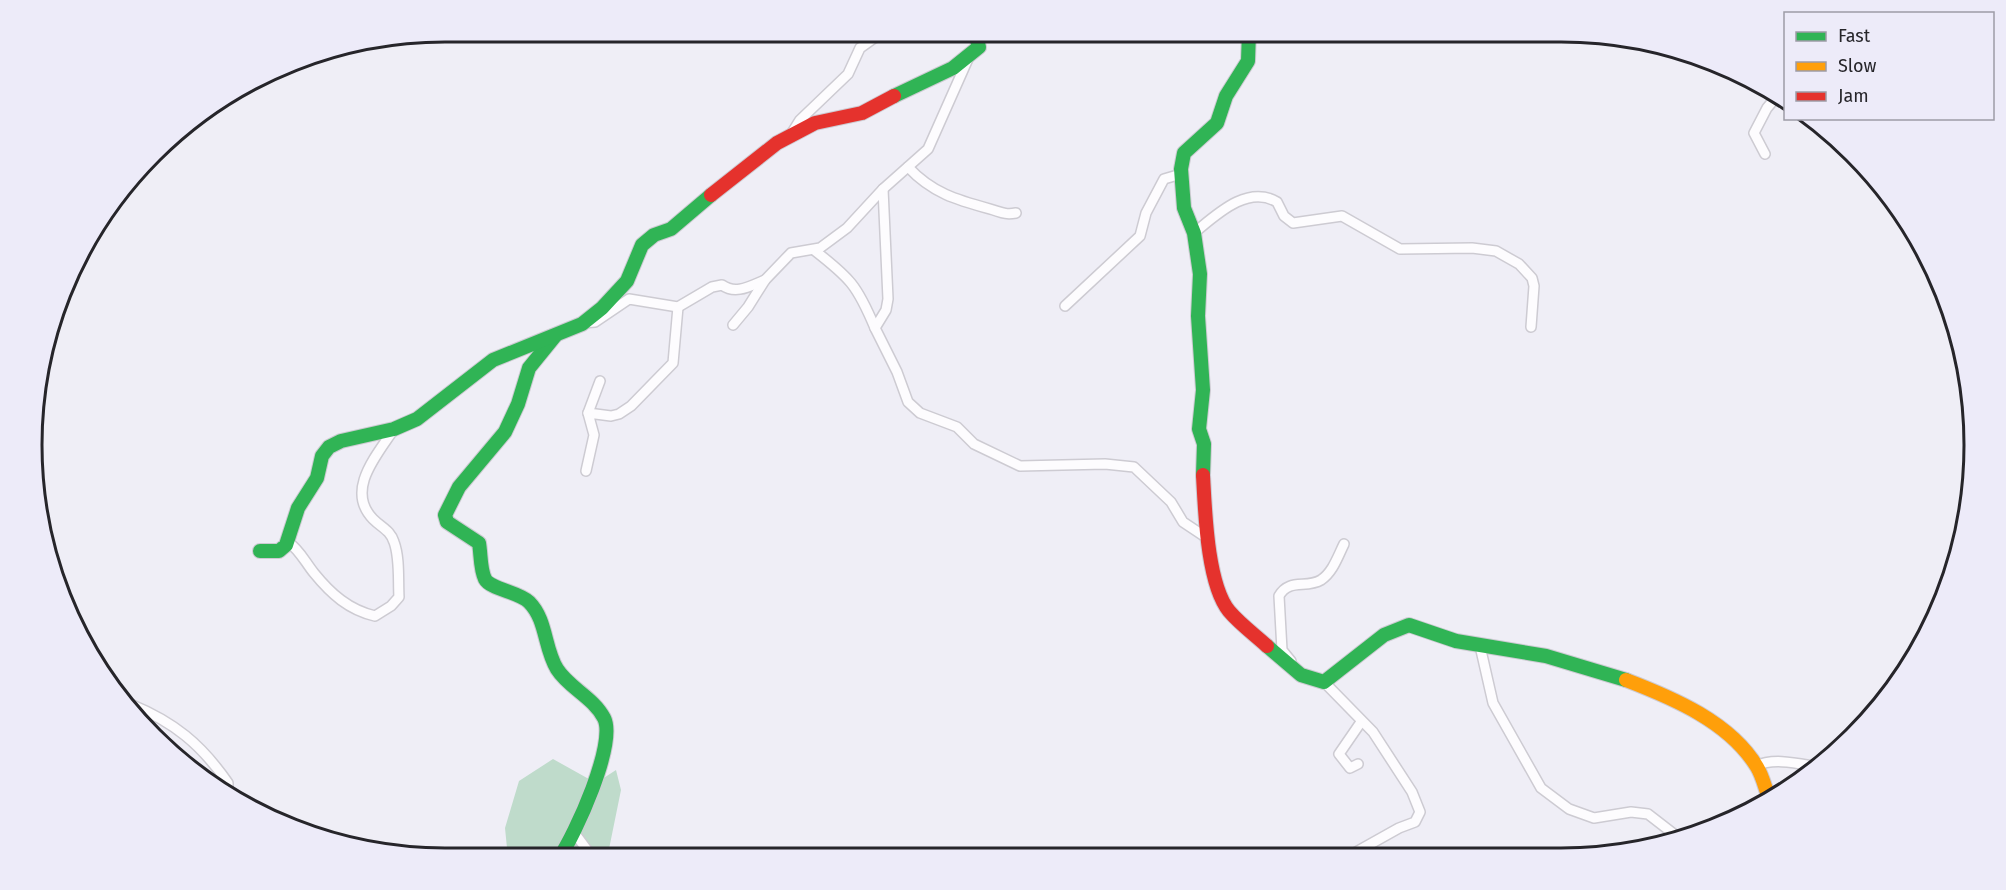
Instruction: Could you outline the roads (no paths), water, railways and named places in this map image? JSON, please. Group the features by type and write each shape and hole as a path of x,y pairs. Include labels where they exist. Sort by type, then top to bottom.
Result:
{"street":[{"path":"790,136 800,120 848,74 860,48 868,42"},
{"path":"733,325 765,280 791,253 820,248 853,223 883,189 933,141 968,59 979,47 978,42"},
{"path":"1249,42 1248,61 1226,96 1217,123 1184,153 1181,174 1184,208 1194,233 1200,274 1198,316 1203,390 1199,429 1204,444 1202,464 1207,538 1221,596 1229,611 1276,656 1301,675 1324,682 1360,722 1373,732 1412,792 1420,816 1415,822 1399,828 1363,848"},
{"path":"260,551 279,550 288,541 298,508 317,478 322,456 329,447 341,441 394,429 432,409 469,376 494,360 582,324 602,308 627,281 642,245 654,235 671,229 683,220 721,186 777,143 815,123 862,113 968,59"},
{"path":"1765,154 1754,134 1772,102"},
{"path":"908,167 935,191 951,198 1003,214 1016,213"},
{"path":"1065,306 1140,236 1146,213 1164,179 1181,174"},
{"path":"875,328 886,310 888,299 883,189"},
{"path":"1194,233 1229,205 1260,197 1276,202 1284,216 1293,223 1342,216 1400,249 1496,251 1519,264 1532,278 1534,286 1531,327"},
{"path":"814,250 848,276 862,296 897,372 908,402 920,413 957,427 974,444 1020,466 1117,464 1134,467 1171,502 1183,522 1207,538"},
{"path":"582,324 595,322 629,299 678,307 712,287 722,285 730,291 736,291 765,280"},
{"path":"588,413 611,416 619,414 632,406 673,363 678,307"},
{"path":"555,336 529,368 518,404 505,432 459,487 446,515 447,522 479,543 484,577 488,584 518,594 536,609 556,668 574,688 593,701 605,719 609,734 607,742 590,794 567,848"},
{"path":"586,471 594,435 588,413 600,381"},
{"path":"288,541 297,548 314,573 339,599 360,612 375,616 391,606 399,597 395,544 389,530 373,518 362,501 362,483 394,429"},
{"path":"1301,675 1282,650 1279,597 1282,590 1292,585 1320,580 1330,571 1344,544"},
{"path":"1324,682 1385,635 1401,626 1413,626 1452,641 1517,650 1572,663 1643,686 1718,726 1742,747 1756,766 1766,791"},
{"path":"1480,646 1493,703 1540,788 1569,809 1594,818 1631,812 1648,814 1672,832"},
{"path":"139,708 160,716 184,732 228,784"},
{"path":"1358,764 1350,768 1339,754 1360,722"},
{"path":"1756,766 1763,762 1806,765"},
{"path":"573,831 586,848"}]}
